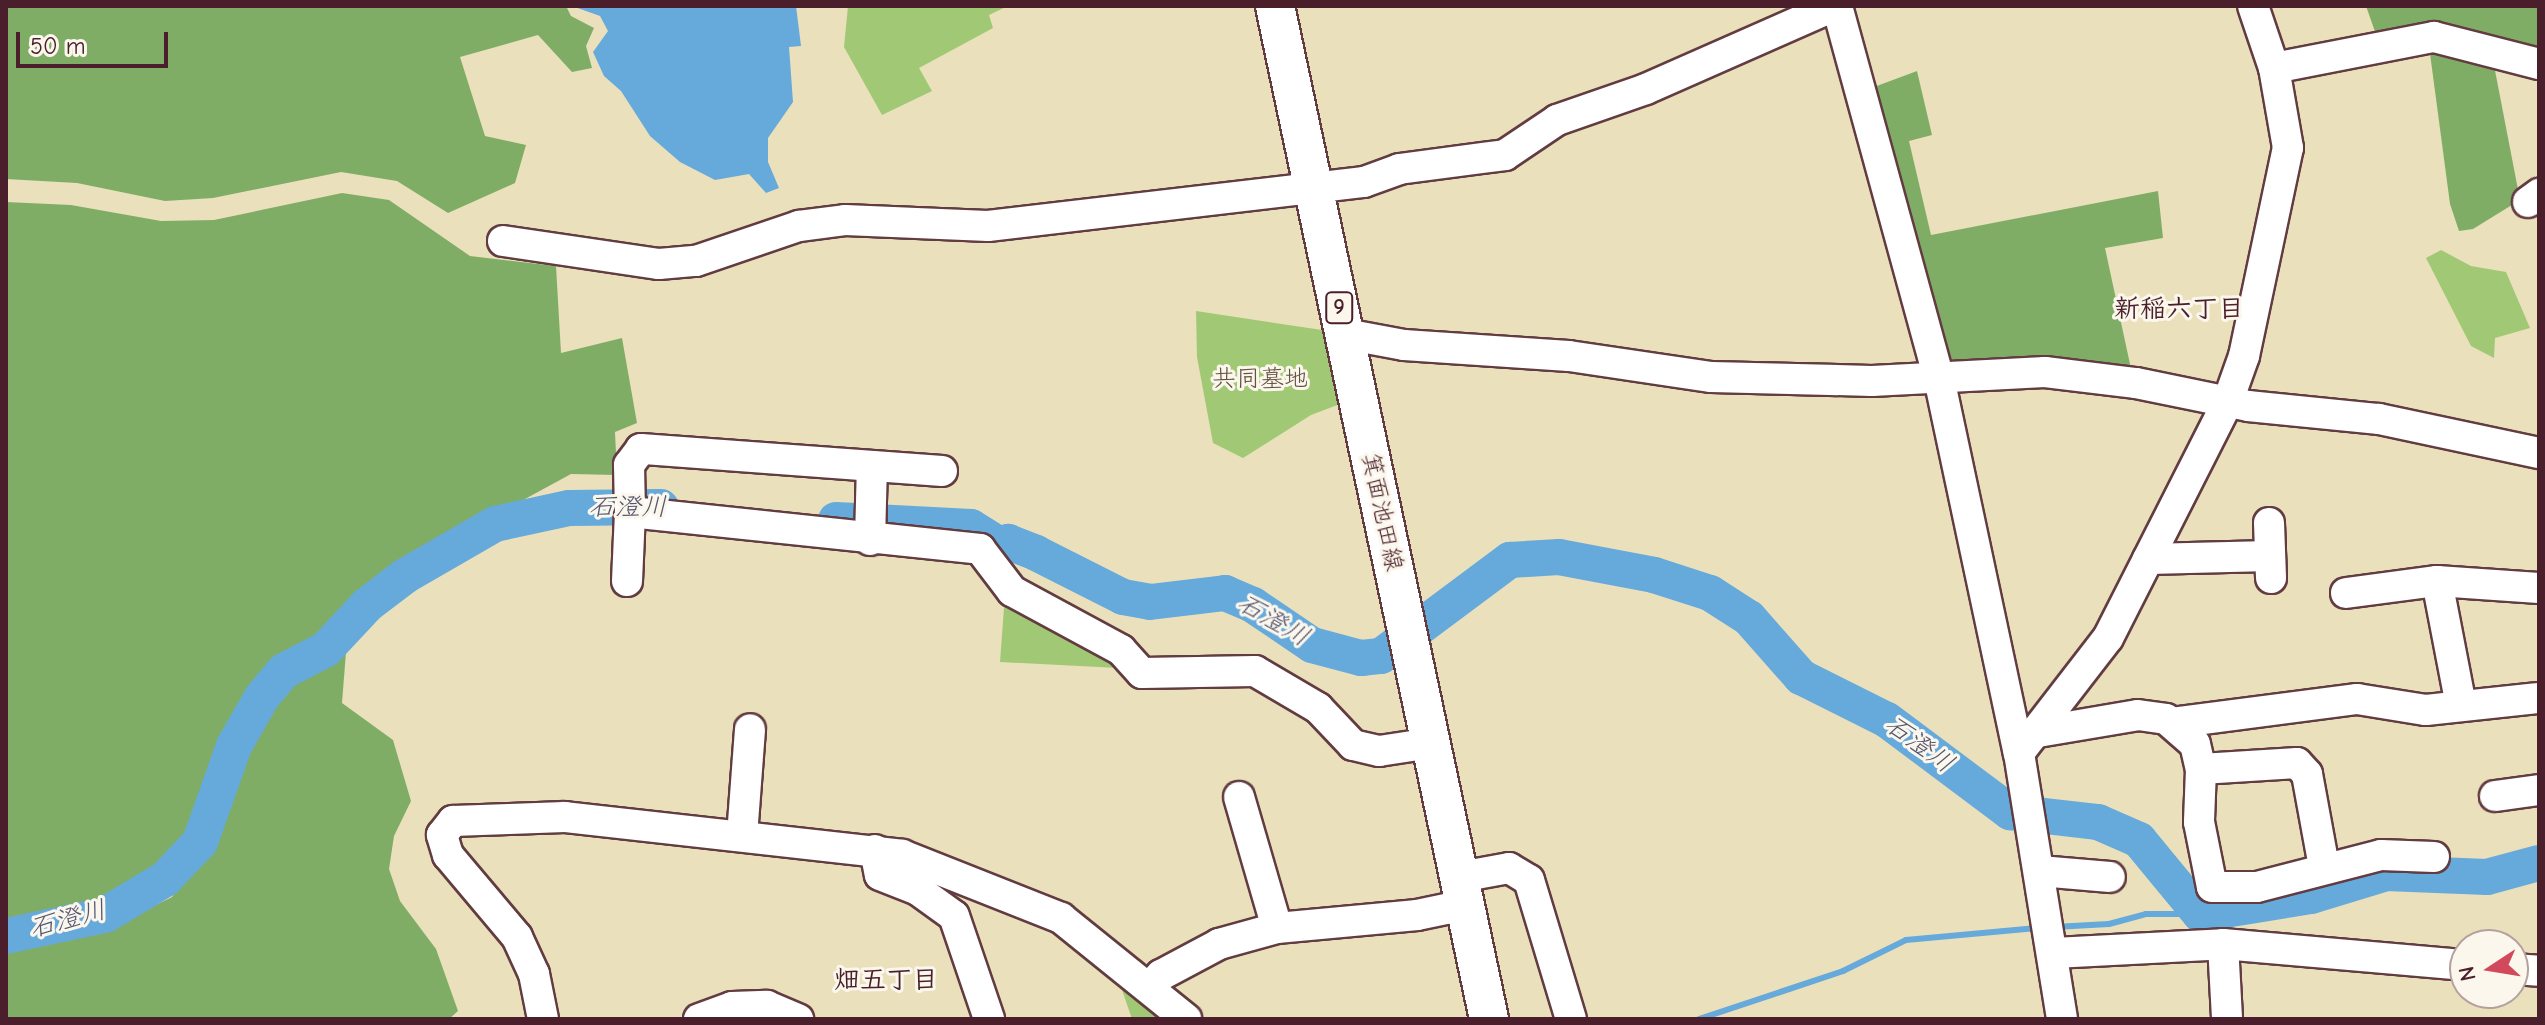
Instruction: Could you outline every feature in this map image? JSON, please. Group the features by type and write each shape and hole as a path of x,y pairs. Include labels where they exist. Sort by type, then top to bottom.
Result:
{"main road":[{"name":"箕面池田線","path":"1275,6 1489,1019"}],"street":[{"path":"503,241 659,264 696,261 799,226 845,220 988,226 1364,182 1399,169 1505,155 1557,120 1646,89 1836,6 1939,378 2029,743 2027,799 2062,1019"},
{"path":"2029,743 2108,638 2228,401 2244,356 2288,148 2274,68 2253,6"},
{"path":"2274,68 2434,37 2539,64"},
{"path":"1345,334 1404,345 1569,356 1711,377 1939,378 2045,372 2228,401 2379,419 2539,453"},
{"path":"627,581 629,465 641,449 942,471"},
{"path":"871,528 872,466"},
{"path":"630,512 871,528 980,549 1012,591 1121,650 1142,673 1255,671 1318,708 1353,745 1379,751 1431,743"},
{"path":"2148,559 2271,567 2269,523"},
{"path":"2346,593 2437,581 2539,588"},
{"path":"2437,581 2461,706"},
{"path":"2029,743 2138,715 2172,723 2357,699 2426,710 2539,698"},
{"path":"2172,723 2195,744 2201,769 2199,822 2212,887 2257,887 2324,867 2381,855 2434,857"},
{"path":"742,836 750,729"},
{"path":"2201,769 2297,763 2307,774 2324,867"},
{"path":"2495,796 2539,790"},
{"path":"1239,797 1277,928"},
{"path":"543,1019 534,974 517,937 448,855 442,835 453,821 565,817 875,850 991,888 1061,918 1151,986 1186,1019"},
{"path":"875,850 880,875 918,890 954,916 989,1019"},
{"path":"1151,986 1161,975 1219,944 1277,928 1417,915 1509,868 1529,880 1571,1019"},
{"path":"2040,871 2110,877"},
{"path":"2051,935 2223,944 2449,964"},
{"path":"2223,944 2227,1019"},
{"path":"699,1019 732,1007 767,1006 798,1019"}],"green space":[{"path":"6,6 566,6 571,16 594,28 586,46 592,68 572,72 538,35 460,57 485,136 526,145 515,183 448,213 397,181 341,172 213,198 165,201 77,183 6,179"},
{"path":"848,6 1008,6 989,15 993,28 919,68 932,91 882,115 844,47"},
{"path":"2366,6 2539,6 2539,60 2379,43"},
{"path":"2429,46 2493,60 2520,200 2473,229 2459,231 2450,204"},
{"path":"1917,71 1932,135 1909,141 1931,235 2158,191 2163,238 2105,248 2133,378 1944,373 1866,90"},
{"path":"342,193 389,200 470,256 556,266 561,353 622,338 637,423 615,432 617,475 571,474 411,561 368,592 307,643 288,653 250,689 220,740 187,838 159,865 102,899 6,922 6,202 71,205 161,221 214,220"},
{"path":"2441,250 2471,266 2506,272 2530,328 2495,338 2494,358 2471,346 2426,258"},
{"name":"共同墓地","path":"1196,311 1322,330 1340,404 1311,415 1243,458 1213,443 1197,357"},
{"path":"1005,594 1120,656 1118,668 1000,662"},
{"path":"346,652 342,703 393,740 411,801 394,836 389,869 400,901 436,949 458,1011 449,1019 6,1019 6,953 108,929 172,897 208,849 243,756 289,684"},
{"path":"1120,984 1163,1017 1132,1019"}],"water":[{"path":"572,6 796,6 801,46 789,47 793,102 768,138 768,162 779,188 766,193 749,174 715,180 680,162 650,136 621,91 604,76 593,52 608,31 600,16"}],"waterway":[{"name":"石澄川","path":"6,936 105,915 165,879 200,842 234,746 262,697 284,671 326,649 367,605 405,576 495,524 569,508 661,507"},
{"name":"石澄川","path":"836,520 971,527 1000,545 1008,542 1036,553 1123,597 1150,602 1225,593 1253,605 1312,645 1361,658 1381,656 1510,560 1559,557 1654,575 1710,593 1749,618 1801,677 1887,720 2010,812 2098,822 2139,840 2200,914 2311,896 2386,873 2487,877 2539,863"},
{"path":"2054,927 2109,924 2146,914 2200,914"},
{"path":"1699,1019 1843,971 1906,940 2039,928"}],"district":[{"name":"新稲六丁目","path":"2179,310"},
{"name":"畑五丁目","path":"886,981"}]}
